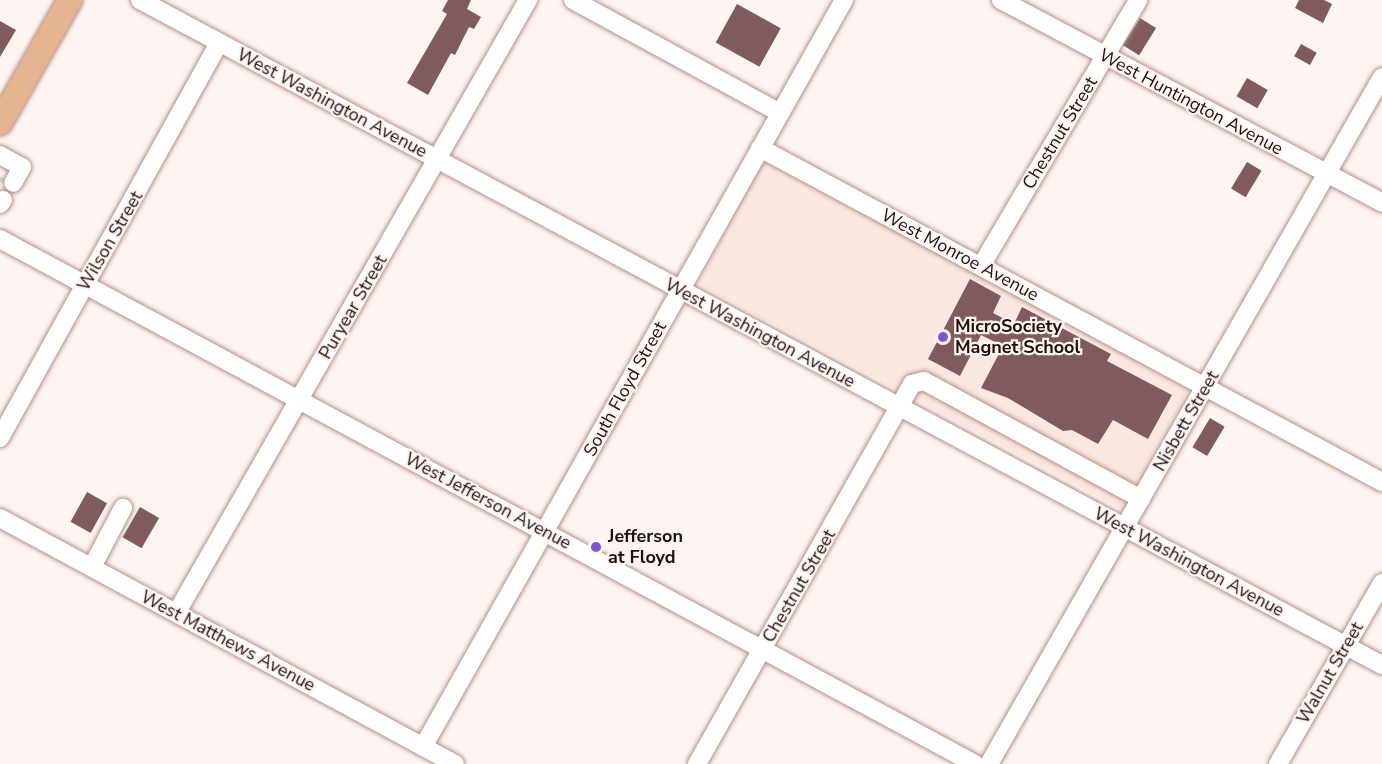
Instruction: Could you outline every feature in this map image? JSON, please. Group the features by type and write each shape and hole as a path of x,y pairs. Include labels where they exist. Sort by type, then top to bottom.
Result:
{"main road":[{"path":"0,123 70,0"}],"street":[{"name":"West Washington Avenue","path":"140,0 1382,664"},
{"name":"Puryear Street","path":"177,612 528,0"},
{"path":"573,0 780,113"},
{"name":"South Floyd Street","path":"423,747 547,532 679,290 844,0"},
{"name":"West Huntington Avenue","path":"1001,0 1382,203"},
{"name":"Chestnut Street","path":"981,266 1138,0"},
{"name":"Wilson Street","path":"0,438 219,43"},
{"name":"Nisbett Street","path":"989,764 1382,77"},
{"name":"West Monroe Avenue","path":"760,148 1382,482"},
{"name":"West Jefferson Avenue","path":"0,239 975,764"},
{"name":"Chestnut Street","path":"698,764 901,408 912,384 924,381 1141,499"},
{"path":"92,567 123,508"},
{"name":"West Matthews Avenue","path":"0,518 455,764"},
{"name":"Walnut Street","path":"1278,764 1382,582"}],"shaded area":[{"name":"MicroSociety Magnet School","path":"763,161 1189,388 1124,510 698,284"}],"building":[{"path":"448,0 471,0 467,9 481,17 474,29 469,27 455,55 451,53 428,95 407,83 447,14 442,11"},
{"path":"1299,0 1324,0 1332,4 1323,23 1295,8"},
{"path":"737,4 781,28 759,67 716,42"},
{"path":"1140,18 1156,28 1139,55 1123,45"},
{"path":"0,21 16,30 0,57"},
{"path":"1301,44 1317,53 1310,65 1294,56"},
{"path":"1247,78 1268,90 1257,108 1236,96"},
{"path":"1247,162 1262,171 1246,197 1231,189"},
{"path":"970,279 1001,296 993,313 1014,324 1022,307 1111,354 1107,361 1172,395 1148,439 1113,420 1098,444 1072,430 1063,431 1008,398 981,388 1003,346 981,335 960,376 928,359"},
{"path":"1210,418 1225,427 1207,456 1192,447"},
{"path":"87,492 107,503 91,533 71,522"},
{"path":"140,507 159,518 142,548 123,537"}],"tunnel":[{"path":"0,182 2,177"}],"place":[{"name":"MicroSociety Magnet School","path":"943,337"},
{"name":"Jefferson at Floyd","path":"596,547"}]}
